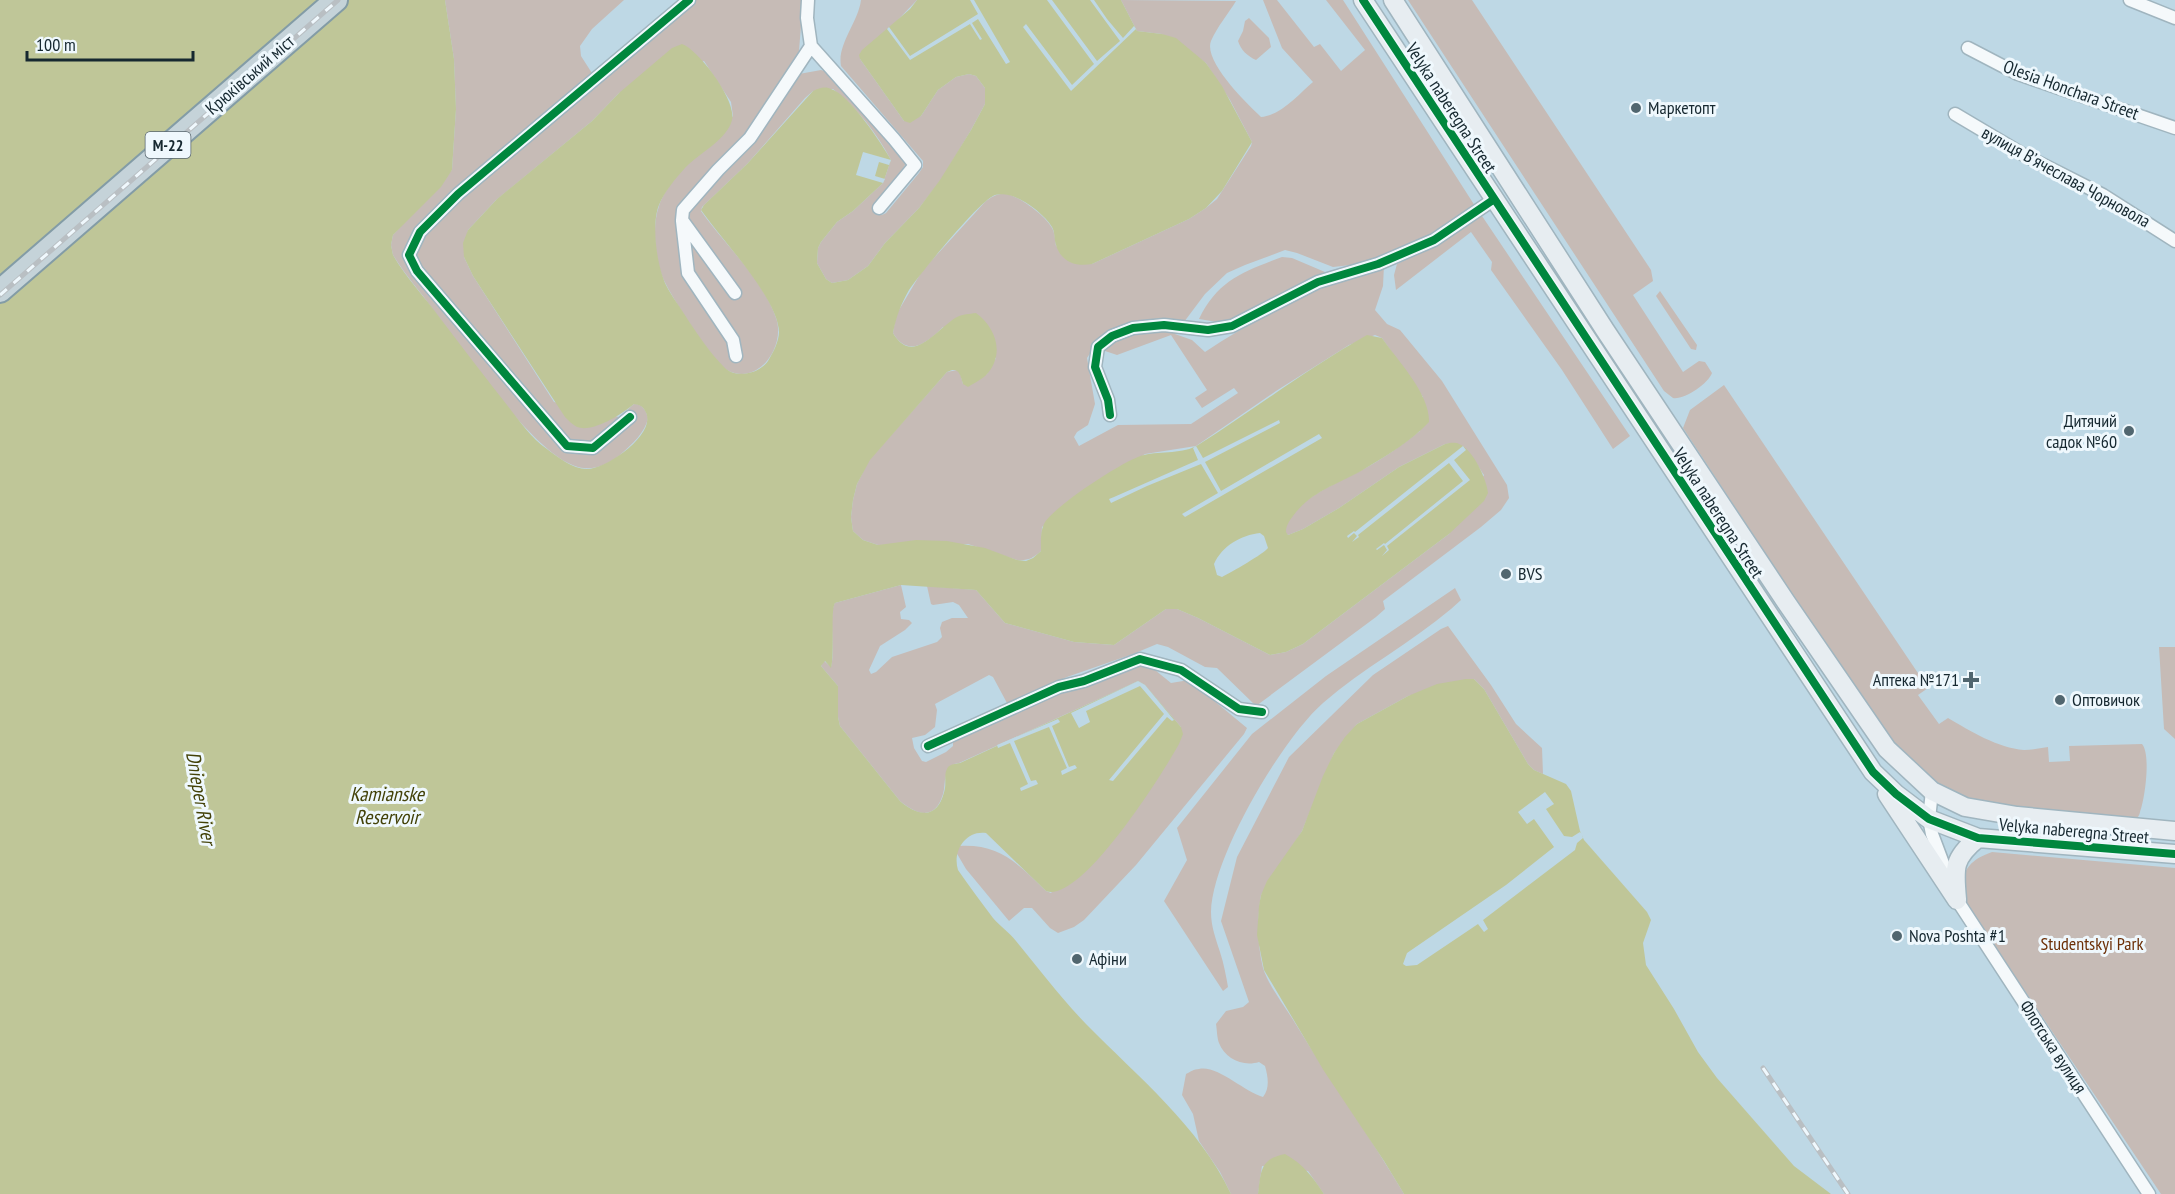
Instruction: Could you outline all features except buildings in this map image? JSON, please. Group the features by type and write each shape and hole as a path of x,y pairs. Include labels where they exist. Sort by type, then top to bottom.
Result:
{"highway":[{"name":"Крюківський міст","path":"0,291 336,0"}],"street":[{"path":"630,417 593,448 567,446 417,271 409,255 420,232 458,194 689,0"},
{"path":"808,0 807,18 811,46 915,165 879,208"},
{"name":"Velyka naberegna Street","path":"1363,0 1873,772 1896,794 1929,819 1978,838 2175,854"},
{"name":"Velyka naberegna Street","path":"1393,0 1605,330 1887,750 1932,791 1965,807 2017,816 2175,831"},
{"path":"2130,0 2175,18"},
{"path":"736,356 733,340 688,273 683,210 750,138 811,46"},
{"name":"Olesia Honchara Street","path":"1968,48 2018,74 2175,128"},
{"name":"вулиця Вʼячеслава Чорновола","path":"1955,114 2024,155 2103,195 2175,241"},
{"path":"1110,415 1108,400 1095,367 1098,347 1112,336 1133,328 1164,325 1209,330 1232,326 1318,282 1378,264 1434,240 1494,200"},
{"path":"682,220 735,293"},
{"path":"928,746 1059,687 1084,681 1140,659 1181,670 1239,709 1262,712"},
{"path":"1873,772 1957,900"},
{"path":"1929,819 1932,791"},
{"name":"Флотська вулиця","path":"1929,819 1932,834 1957,900 2149,1194"},
{"path":"1957,900 1956,863 1966,848 1978,838"}],"green space":[{"path":"445,0 624,0 592,29 580,46 581,56 597,81 696,0 803,0 799,51 793,64 799,74 821,70 827,72 906,160 876,212 882,215 919,173 923,167 923,161 841,66 842,50 861,0 917,0 860,59 904,121 921,116 938,90 956,77 969,74 976,76 985,88 985,104 941,180 919,208 885,243 868,266 848,280 832,283 826,279 817,263 818,248 837,222 853,211 883,183 891,160 866,122 833,89 813,91 805,98 747,164 702,207 701,211 762,289 776,318 777,340 773,351 759,368 750,373 739,374 727,370 712,354 665,282 656,249 657,214 665,192 686,166 714,142 733,116 731,102 704,61 619,93 592,121 496,200 468,230 464,257 473,276 554,402 619,417 637,404 644,408 648,418 641,433 621,454 599,466 581,468 558,457 519,421 480,373 393,255 391,245 393,235 452,170 456,109 454,59"},
{"path":"1121,0 1236,1 1213,36 1210,49 1213,59 1228,82 1261,117 1268,116 1282,109 1313,82 1282,48 1263,0 1277,0 1314,47 1320,44 1341,71 1365,50 1326,0 1343,0 1475,206 1434,235 1399,251 1351,265 1333,267 1285,250 1245,265 1227,273 1205,294 1175,334 1192,340 1205,352 1292,302 1384,265 1383,286 1375,310 1387,324 1400,330 1442,381 1507,485 1509,498 1501,510 1481,527 1383,601 1385,609 1376,617 1256,706 1217,668 1205,667 1168,647 1157,644 1067,677 1007,703 993,677 989,675 935,704 937,710 935,727 925,735 912,738 914,748 922,761 926,762 946,752 953,746 953,741 1057,694 1140,666 1155,670 1171,683 1189,680 1247,728 1136,865 1084,920 1058,933 1050,928 1032,908 1024,908 1009,921 966,869 956,852 960,846 974,846 998,853 1018,865 1051,893 1181,727 1145,685 1138,681 954,764 947,774 940,803 930,812 913,810 900,801 840,726 838,686 821,666 824,661 831,667 832,615 835,603 901,585 906,607 900,612 901,619 912,623 880,646 869,670 871,674 892,657 937,642 942,637 940,628 942,622 952,618 968,618 959,605 953,602 931,604 927,586 976,590 1005,623 1074,642 1114,645 1166,609 1177,609 1270,655 1286,652 1303,644 1449,534 1484,475 1463,448 1458,445 1445,444 1399,467 1339,508 1303,529 1288,535 1285,532 1288,521 1304,502 1377,461 1420,431 1423,397 1382,338 1375,335 1349,345 1276,391 1196,446 1145,454 1042,527 1041,551 1030,558 1017,560 968,544 878,545 863,540 853,531 851,517 853,500 857,484 869,460 947,372 957,370 963,384 987,374 996,358 943,327 924,343 911,346 899,341 893,333 896,315 922,271 985,202 992,197 1006,194 1025,202 1049,223 1054,232 1056,246 1092,264 1189,219 1206,208 1217,199 1251,146 1252,142 1230,100 1206,63 1162,34 1137,31","holes":["1171,335 1207,390 1195,398 1202,408 1234,388 1238,393 1191,424 1118,425 1079,446 1074,437 1077,432 1088,425 1095,404 1087,358 1091,352 1105,351 1117,355"]},
{"path":"1408,0 1472,0 1651,270 1653,281 1633,295 1683,372 1699,361 1705,362 1712,373 1701,386 1678,398 1673,398 1664,391"},
{"path":"1249,18 1269,38 1271,47 1256,60 1245,52 1238,41 1245,21"},
{"path":"1482,216 1630,436 1613,449 1562,370 1491,270 1492,262 1471,232 1396,290 1394,275 1397,264 1437,245"},
{"path":"1282,257 1292,258 1325,272 1318,279 1236,322 1199,319 1214,295 1223,286 1244,273"},
{"path":"1660,291 1697,345 1696,350 1691,349 1656,296"},
{"path":"1724,385 1928,688 1918,695 1939,724 1948,718 1985,738 2014,749 2048,747 2049,762 2070,761 2069,746 2142,744 2146,757 2146,777 2142,806 2136,819 2130,822 1964,800 1937,786 1895,746 1875,720 1683,428 1690,410"},
{"path":"1455,588 1461,600 1451,609 1338,690 1306,720 1288,743 1252,800 1223,861 1214,889 1211,917 1228,987 1223,991 1164,901 1187,860 1177,828 1252,734 1326,676"},
{"path":"1448,626 1516,724 1542,748 1543,774 1528,764 1484,689 1474,679 1408,696 1357,724 1334,753 1302,831 1261,895 1259,913 1260,950 1263,968 1269,982 1404,1194 1324,1194 1308,1171 1262,1166 1258,1194 1231,1194 1220,1172 1199,1141 1193,1114 1182,1095 1186,1074 1199,1069 1214,1071 1263,1097 1268,1086 1265,1066 1259,1062 1241,1062 1230,1057 1222,1049 1217,1036 1216,1024 1226,1011 1243,1007 1249,1002 1221,921 1237,857 1289,757 1373,675"},
{"path":"2159,647 2175,647 2175,739 2164,729"},
{"name":"Studentskyi Park","path":"1992,852 2175,868 2175,1194 2161,1194 1964,900 1963,883 1967,870 1976,860"}],"water":[{"name":"Kamianske Reservoir","path":"0,0 445,0 454,59 456,109 452,170 441,187 393,235 391,245 393,255 530,434 541,445 566,462 587,469 606,463 618,456 638,439 645,429 647,420 644,409 634,404 615,417 591,427 577,427 569,421 473,276 464,257 463,243 468,230 497,199 592,121 619,93 672,48 682,44 707,66 729,101 732,120 725,134 685,168 661,200 655,223 658,257 666,285 701,338 724,367 740,374 753,372 768,361 779,332 776,318 759,286 701,210 704,205 747,164 813,91 820,88 831,89 856,109 891,160 883,183 853,211 837,222 818,248 817,263 826,279 832,283 848,280 868,266 885,243 919,208 940,180 985,104 985,88 976,76 969,74 956,77 938,90 921,116 910,123 904,121 860,59 859,55 862,50 910,9 917,0 1121,0 1137,31 1176,38 1206,63 1222,86 1252,142 1222,191 1206,208 1189,219 1092,264 1080,265 1061,256 1052,227 1039,212 1014,197 1005,194 995,195 964,223 915,282 904,300 894,327 893,333 901,343 917,346 957,317 976,313 993,333 997,348 996,357 988,373 968,387 963,384 957,371 947,372 870,460 857,484 853,500 851,517 853,531 863,540 878,545 916,540 947,541 985,548 1026,561 1041,551 1044,524 1060,507 1090,485 1135,458 1186,450 1198,445 1367,335 1382,338 1404,367 1424,400 1429,422 1391,453 1309,500 1289,522 1286,530 1288,535 1339,508 1399,467 1449,443 1457,443 1464,447 1474,458 1487,487 1488,493 1484,501 1449,534 1303,644 1286,652 1270,655 1177,609 1166,609 1114,645 1074,642 1005,623 976,590 901,585 835,603 831,668 825,661 821,666 838,686 840,726 900,801 921,813 938,806 945,788 946,771 951,765 960,763 1138,681 1145,685 1181,727 1183,734 1179,744 1120,833 1079,878 1061,890 1046,891 986,833 972,835 962,843 957,863 958,870 993,918 1013,938 1068,1004 1185,1124 1202,1146 1231,1194 0,1194","holes":["1260,533 1264,536 1268,548 1265,551 1222,577 1217,575 1214,564 1233,542"]},
{"path":"1474,679 1484,689 1528,764 1534,770 1566,784 1571,791 1584,840 1647,912 1651,920 1643,943 1646,965 1698,1052 1717,1078 1794,1166 1831,1194 1404,1194 1324,1071 1264,970 1257,935 1259,906 1267,881 1302,831 1323,776 1345,737 1357,724 1408,696 1437,684"},
{"path":"1285,1154 1307,1171 1324,1194 1258,1194 1263,1167 1271,1159"}],"pier":[{"path":"970,0 974,0 1010,62 1006,64 978,19 972,23 982,39 980,40 970,24 910,60 887,29 889,27 910,56 978,14"},
{"path":"1047,0 1052,0 1097,61 1120,41 1090,0 1094,0 1123,38 1134,26 1136,29 1071,91 1023,27 1026,24 1072,85 1094,64"},
{"path":"863,152 891,160 889,165 879,162 875,176 885,179 883,183 856,175"},
{"path":"1279,420 1280,423 1205,462 1221,491 1319,434 1322,438 1185,517 1182,514 1218,493 1201,464 1111,503 1109,499 1198,460 1193,448 1196,446 1203,458"},
{"path":"1463,446 1466,450 1454,460 1470,480 1387,546 1389,550 1382,556 1387,550 1384,545 1376,549 1463,481 1449,463 1358,535 1359,537 1352,542 1357,536 1354,533 1348,538 1347,536"},
{"path":"1138,681 1145,685 1174,720 1167,717 1113,781 1109,780 1164,714 1140,686 1086,711 1090,722 1079,728 1071,713"},
{"path":"1058,719 1060,722 1052,726 1069,767 1075,765 1077,768 1062,775 1061,771 1067,768 1049,727 1014,741 1031,781 1036,780 1038,784 1021,791 1020,788 1028,784 1010,743 998,748 997,745"},
{"path":"1545,792 1554,804 1546,809 1564,836 1572,837 1580,832 1582,834 1583,838 1577,843 1575,850 1483,920 1488,929 1484,932 1478,924 1417,965 1403,964 1407,953 1506,885 1554,847 1534,819 1527,824 1518,812"}],"railway":[{"path":"0,295 338,0"},
{"path":"1763,1068 1848,1194"}],"cycle path":[{"path":"630,417 593,448 567,446 417,271 409,255 420,232 458,194 689,0"},
{"path":"1363,0 1873,772 1896,794 1929,819 1978,838 2175,854"},
{"path":"1110,415 1108,400 1095,367 1098,347 1112,336 1133,328 1164,325 1208,330 1232,326 1318,282 1378,264 1434,240 1493,200"},
{"path":"928,746 1059,687 1084,681 1140,659 1181,670 1239,709 1262,712"}],"place":[{"name":"Маркетопт","path":"1636,108"},
{"name":"Дитячий садок №60","path":"2129,431"},
{"name":"BVS","path":"1506,574"},
{"name":"Аптека №171","path":"1971,680"},
{"name":"Оптовичок","path":"2060,700"},
{"name":"Nova Poshta #1","path":"1897,936"},
{"name":"Афіни","path":"1077,959"}],"water label":[{"name":"Dnieper River","path":"201,798"}]}
